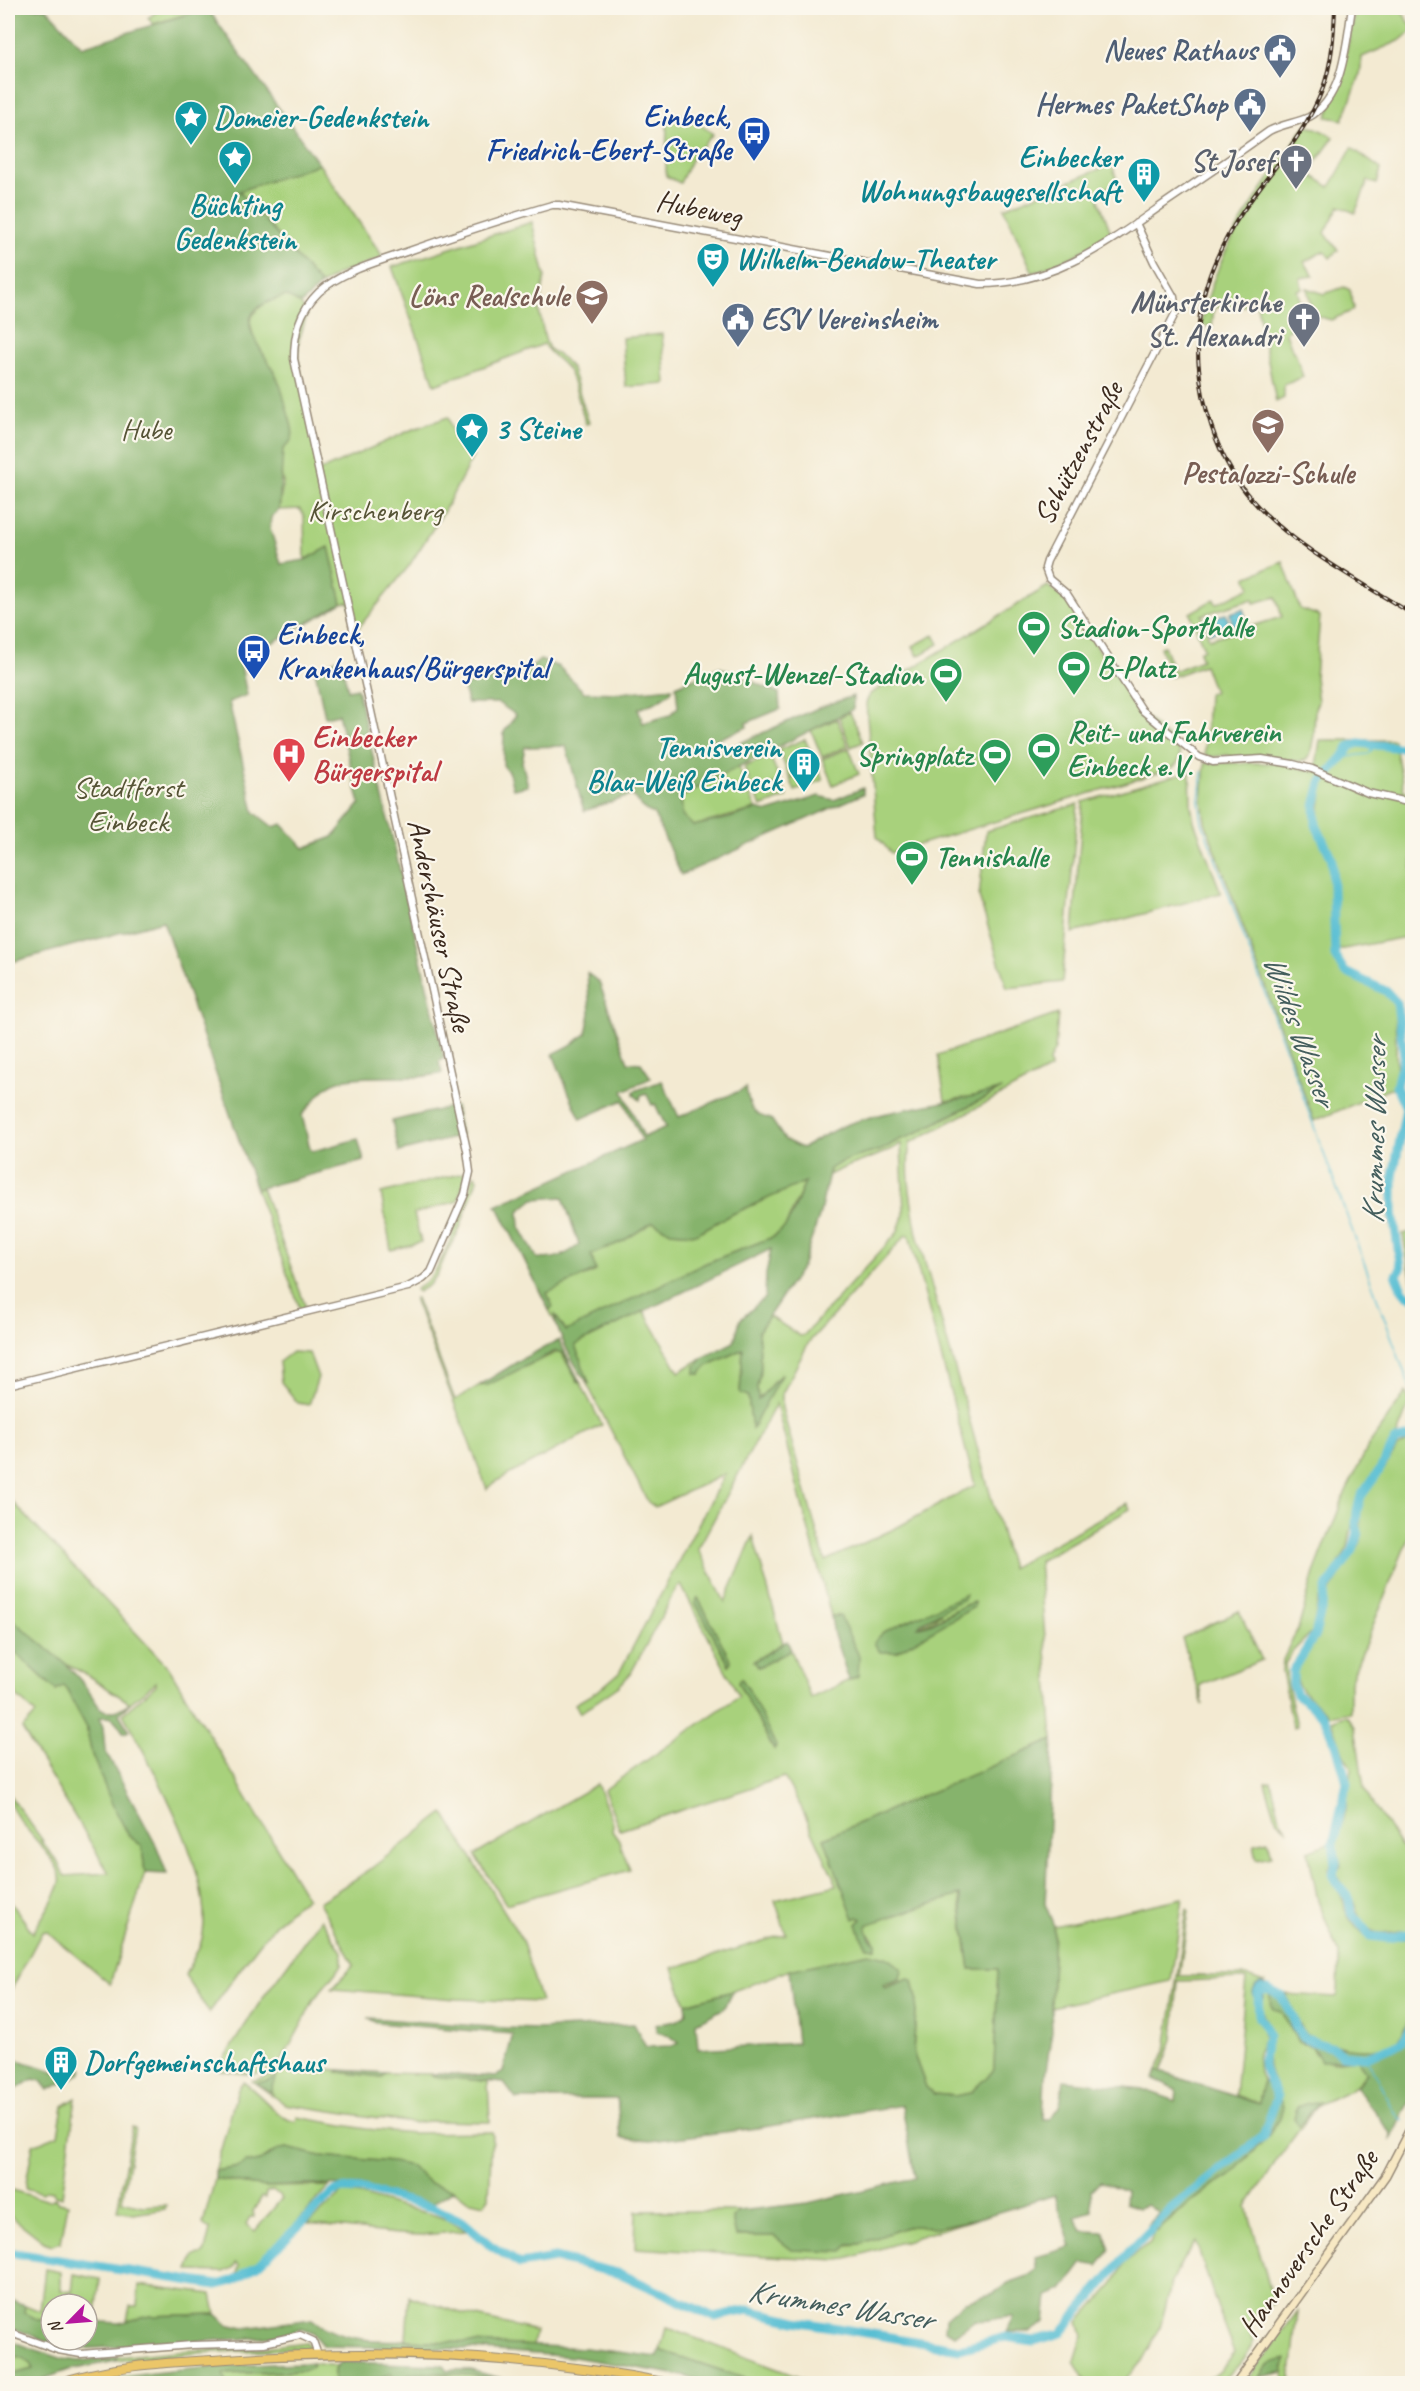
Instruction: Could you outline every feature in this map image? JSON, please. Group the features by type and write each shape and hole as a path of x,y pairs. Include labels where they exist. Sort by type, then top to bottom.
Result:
{"main road":[{"name":"Hannoversche Straße","path":"1236,2383 1386,2175 1413,2125"},
{"path":"56,2384 93,2373 158,2364 245,2357 318,2355 454,2357 532,2362 583,2368 674,2384"}],"street":[{"name":"Hubeweg","path":"390,258 476,228 559,205 980,284 1023,281 1077,261 1269,131 1317,112 1327,101 1337,79 1352,8"},
{"name":"Schützenstraße","path":"1136,223 1154,262 1174,297 1176,312 1047,561 1046,568 1052,583 1067,594 1142,710 1199,757 1213,762 1243,759 1278,761 1320,773 1368,793 1413,803"},
{"name":"Andershäuser Straße","path":"8,1386 408,1287 423,1279 430,1272 465,1194 470,1172 294,359 294,341 299,319 319,293 348,274 390,258"},
{"path":"8,2332 58,2350 81,2354 192,2345 264,2343 300,2335 313,2341 317,2346 318,2355"}],"green space":[{"name":"Stadtforst Einbeck","path":"8,8 46,8 82,47 207,8 319,164 239,191 321,285 301,304 286,296 266,303 254,311 250,321 256,342 280,384 293,430 292,438 283,449 279,510 271,517 270,528 281,564 305,560 329,547 342,603 240,661 247,695 229,702 254,812 273,827 282,824 304,848 333,837 360,804 338,714 325,717 315,670 340,657 348,690 357,688 444,1058 439,1062 442,1073 414,1077 365,1077 337,1082 327,1087 302,1115 310,1149 313,1151 358,1139 364,1161 256,1189 163,921 8,963"},
{"path":"162,8 172,8 174,12 179,8 206,8 153,24 148,18"},
{"path":"1356,8 1399,8 1412,26 1412,31 1399,41 1362,57 1360,75 1343,120 1327,117 1342,71"},
{"path":"675,114 690,117 713,134 692,158 680,183 666,176 667,116"},
{"path":"1305,126 1316,128 1334,137 1308,173 1330,187 1352,148 1381,169 1377,184 1368,181 1355,213 1339,206 1325,233 1338,250 1330,258 1324,251 1304,262 1314,276 1300,278 1302,289 1297,290 1303,313 1291,315 1295,321 1293,328 1286,333 1303,377 1284,385 1284,398 1276,402 1257,305 1214,307 1212,327 1201,325 1217,270 1229,245 1257,197"},
{"path":"319,164 381,254 381,258 338,274 321,285 239,191"},
{"path":"1112,164 1118,184 1096,192 1111,233 1074,256 1033,273 1004,208"},
{"path":"532,222 545,276 539,311 545,339 549,349 564,359 572,369 589,423 586,424 569,372 544,344 435,385 392,267"},
{"path":"1344,287 1350,290 1354,308 1352,311 1331,320 1313,315 1307,288 1324,294"},
{"name":"Kirschenberg","path":"286,295 301,304 307,314 299,340 298,358 320,471 411,430 448,417 459,446 467,454 473,456 444,511 409,566 355,632 349,602 342,603 329,548 305,560 304,516 300,509 279,510 283,482 250,321 264,304"},
{"path":"662,334 666,384 626,387 622,338"},
{"path":"1283,562 1300,609 1320,616 1315,677 1318,702 1315,708 1314,735 1310,755 1306,760 1261,756 1211,757 1205,754 1208,694 1214,692 1204,665 1171,677 1160,647 1164,646 1174,671 1202,660 1199,652 1204,649 1190,613 1214,599 1216,604 1251,587 1246,577","holes":["1276,597 1282,617 1209,639 1202,615 1253,599 1254,603"]},
{"path":"1048,586 1067,601 1140,712 1178,746 1180,756 1178,762 1171,769 891,853 877,837 866,703 870,694"},
{"path":"934,635 939,644 918,656 913,646"},
{"path":"540,660 559,667 584,692 619,693 672,688 671,692 656,702 638,709 643,723 670,715 678,707 676,686 719,667 779,693 780,709 746,723 747,727 713,741 718,753 818,708 853,696 853,709 681,796 682,815 693,826 756,809 768,812 819,796 834,800 863,788 863,794 681,875 654,814 645,810 632,795 584,811 566,746 525,747 522,762 528,786 513,789 509,773 503,765 504,732 516,715 498,703 467,703 463,685 525,673"},
{"path":"850,712 863,742 851,747 839,717"},
{"path":"837,719 848,746 822,757 811,730"},
{"path":"805,739 816,766 789,777 779,750"},
{"path":"1320,740 1394,740 1404,791 1412,792 1412,936 1338,950 1334,858 1318,825 1323,783 1326,779 1323,777 1319,781 1314,826 1330,859 1334,957 1344,974 1385,993 1395,1004 1397,1086 1314,1121 1205,822 1202,800 1205,763 1279,763 1315,772"},
{"path":"849,748 859,774 833,785 822,759"},
{"path":"770,756 781,782 754,793 744,767"},
{"path":"738,766 756,809 693,826 682,815 681,797"},
{"path":"818,768 823,780 795,791 790,779"},
{"path":"1190,771 1194,821 1221,893 1073,933 1083,802"},
{"path":"782,784 787,797 761,807 756,794"},
{"path":"1078,804 1062,982 1007,988 979,897 986,831"},
{"path":"587,973 599,982 628,1062 641,1063 651,1078 623,1091 644,1137 666,1127 655,1104 652,1105 646,1093 641,1095 640,1100 634,1095 634,1091 662,1081 679,1117 746,1088 752,1109 759,1115 771,1119 785,1140 802,1148 838,1128 882,1114 1002,1089 885,1148 848,1159 830,1169 819,1217 802,1267 758,1332 761,1366 757,1387 758,1400 782,1373 752,1429 748,1396 740,1393 743,1349 707,1366 700,1374 695,1374 695,1367 704,1357 734,1342 740,1320 765,1297 766,1274 771,1249 575,1345 589,1383 568,1351 555,1315 566,1331 706,1263 773,1237 785,1227 805,1182 728,1216 696,1234 671,1232 653,1222 623,1241 591,1255 596,1270 547,1293 553,1307 549,1310 496,1206 642,1140 623,1100 581,1119 566,1087 553,1054 586,1034 590,1013","holes":["563,1197 579,1245 560,1256 549,1259 537,1258 520,1227 519,1211 534,1199"]},
{"path":"1058,1014 1055,1049 1049,1061 1050,1069 910,1143 908,1165 917,1234 1011,1568 1127,1503 1130,1509 1039,1561 1053,1740 824,1838 854,1918 858,1916 862,1919 857,1924 875,1948 876,1944 866,1929 868,1924 959,1895 970,1969 998,1969 994,2070 970,2093 955,2096 934,2094 926,2087 913,2052 917,1998 909,1979 885,1988 882,1986 900,1979 869,1953 790,1970 733,1991 686,2004 673,1968 786,1934 775,1900 837,1885 801,1807 784,1777 620,1830 604,1790 739,1696 681,1585 677,1587 631,1673 619,1686 580,1713 575,1704 599,1690 619,1673 725,1474 655,1507 648,1502 586,1382 588,1383 575,1345 644,1311 679,1372 704,1357 695,1367 700,1374 707,1366 743,1349 740,1392 748,1395 752,1427 774,1380 767,1392 758,1400 757,1387 761,1366 758,1332 769,1316 800,1336 804,1335 897,1233 904,1214 901,1144 829,1175 830,1169 848,1159 885,1148 997,1092 945,1101 938,1055","holes":["906,1235 909,1235 975,1485 894,1529 825,1561 782,1408 782,1394 809,1342","776,1404 831,1616 840,1616 858,1676 811,1698 791,1650 759,1667 754,1661 783,1643 753,1536 725,1602 698,1549","698,1598 731,1661 729,1665 695,1602","967,1604 896,1652 883,1632 941,1613 918,1627","741,1678 749,1690 773,1749 738,1682"]},
{"path":"455,1106 461,1136 399,1152 392,1121"},
{"path":"467,1172 458,1201 414,1214 421,1242 391,1250 381,1193"},
{"path":"474,1175 477,1180 458,1233 437,1275 429,1285 418,1292 415,1290 430,1278 442,1258"},
{"path":"806,1181 785,1227 773,1237 706,1263 566,1332 556,1316 555,1322 549,1310 552,1307 546,1293 596,1271 590,1255 623,1241 653,1222 671,1232 696,1234 728,1216"},
{"path":"262,1188 306,1308 300,1309 256,1189"},
{"path":"1412,1232 1412,1281 1403,1234"},
{"path":"414,1298 416,1298 455,1400 480,1385 560,1351 577,1381 580,1382 602,1425 493,1483 487,1489"},
{"path":"559,1340 580,1382 577,1381 563,1353 556,1351 488,1385 480,1385 522,1359"},
{"path":"292,1352 309,1353 318,1377 309,1405 298,1403 281,1382 279,1362"},
{"path":"1406,1392 1410,1402 1397,1435 1357,1500 1348,1547 1318,1601 1313,1631 1292,1652 1285,1664 1297,1726 1293,1727 1282,1671 1283,1660 1299,1626 1314,1573 1346,1491 1370,1443"},
{"path":"1412,1440 1412,1529 1350,1682 1350,1712 1329,1716 1304,1692 1295,1672 1318,1637 1328,1594 1359,1545 1360,1509 1366,1490 1385,1468 1397,1447"},
{"path":"8,1497 169,1668 307,1898 281,1918 268,1933 209,2013 185,1975 201,1942 204,1917 192,1857 165,1793 123,1714 156,1685 156,1682 130,1703 66,1664 8,1616 8,1559 10,1556 8,1554"},
{"path":"966,1594 965,1598 922,1622 918,1627 933,1623 974,1602 974,1607 896,1652 880,1652 874,1643 883,1632"},
{"path":"698,1598 731,1661 729,1665 695,1602"},
{"path":"1239,1611 1262,1660 1200,1685 1203,1705 1182,1638"},
{"path":"8,1616 66,1664 83,1683 100,1708 106,1711 116,1711 130,1703 119,1714 129,1731 124,1733 117,1722 111,1718 99,1718 103,1727 105,1750 157,1847 167,1874 145,1873 142,1846 129,1836 112,1804 92,1755 86,1726 64,1685 56,1690 8,1645"},
{"path":"831,1616 840,1616 859,1656 858,1676 849,1680 834,1635"},
{"path":"787,1641 791,1650 758,1667 754,1661"},
{"path":"8,1645 56,1690 63,1684 86,1726 92,1755 129,1835 142,1846 145,1873 110,1984 46,1931 42,1932 8,1996 8,1898 33,1933 60,1883 54,1863 17,1816 10,1804 8,1793 57,1861 65,1876 109,1873 22,1729 36,1714 8,1688"},
{"path":"741,1678 776,1746 774,1750 738,1682"},
{"path":"1344,1716 1349,1718 1355,1727 1364,1788 1412,1863 1412,1932 1403,1930 1380,1933 1365,1926 1336,1872 1341,1866 1336,1844 1346,1809 1351,1767 1344,1756 1332,1721"},
{"path":"1053,1740 1045,1904 1054,1926 1052,2031 1045,2076 1043,2119 1050,2119 1060,2105 1064,2080 1142,2089 1176,2101 1177,2089 1154,2079 1157,2071 1259,2104 1263,2082 1273,2082 1283,2107 1280,2119 1268,2136 1229,2177 1215,2184 1158,2231 1148,2225 1159,2213 1147,2205 1138,2208 1125,2203 1126,2191 1100,2181 1091,2190 1092,2211 1075,2216 1082,2231 1104,2232 1110,2250 1098,2266 1083,2263 1063,2290 1048,2296 1045,2322 1031,2332 1007,2332 1013,2317 1008,2317 985,2321 975,2320 955,2335 945,2330 946,2318 966,2301 994,2293 1008,2283 1031,2275 1036,2270 1036,2257 1071,2247 1055,2195 972,2220 938,2227 909,2226 859,2244 849,2244 843,2252 792,2250 774,2236 736,2236 732,2218 739,2211 808,2203 915,2178 902,2105 757,2128 650,2141 621,2138 617,2099 516,2099 504,2083 431,2076 438,2073 496,2077 503,2071 513,2034 376,2023 368,2018 539,2029 634,2024 646,2047 672,2046 679,2043 670,2036 657,2032 655,2024 673,2022 681,2018 687,2012 686,2004 733,1991 723,2009 696,2023 698,2049 797,2043 789,1970 869,1953 886,1957 902,1969 900,1979 883,1985 885,1988 909,1979 913,1980 917,1998 913,2052 926,2087 934,2094 955,2096 970,2093 994,2070 998,1969 970,1969 960,1895 868,1924 866,1929 870,1938 876,1943 876,1948 867,1947 857,1924 862,1919 858,1917 854,1919 824,1838"},
{"path":"1271,1781 1281,1822 1288,1831 1277,1821 1265,1782"},
{"path":"597,1784 613,1824 612,1831 619,1841 630,1870 506,1904 475,1855"},
{"path":"444,1813 522,1940 541,2002 456,1999 332,1989 354,1965 319,1902 365,1873"},
{"path":"1268,1841 1272,1856 1257,1859 1254,1844"},
{"path":"1330,1843 1333,1861 1328,1870 1343,1899 1350,1920 1371,1939 1412,1941 1412,2015 1398,2040 1384,2048 1372,2050 1347,2048 1314,2039 1305,2034 1285,1994 1336,1997 1338,1994 1339,1953 1318,1901 1308,1851"},
{"path":"1183,1898 1171,1981 1051,2007 1054,1926"},
{"path":"1187,1909 1189,1911 1179,1976 1247,1976 1264,1982 1256,1985 1253,1992 1256,1998 1256,2020 1263,2029 1264,2039 1257,2053 1259,2073 1263,2082 1259,2104 1235,2095 1246,1979 1178,1981 1173,2039 1161,2072 1157,2071 1166,2050"},
{"path":"321,1919 342,1952 342,1965 314,1999 279,2066 257,2074 217,2069 264,1996"},
{"path":"1265,1992 1269,1993 1272,2007 1282,2013 1298,2042 1312,2046 1315,2054 1333,2062 1356,2059 1367,2073 1351,2090 1315,2108 1247,2207 1274,2303 1263,2308 1246,2326 1253,2342 1239,2364 1220,2383 1172,2383 1211,2377 1221,2370 1235,2353 1196,2242 1182,2261 1171,2285 1160,2328 1142,2361 1122,2384 1086,2383 1075,2361 1083,2335 1079,2322 1114,2283 1125,2263 1150,2243 1153,2234 1215,2184 1229,2177 1239,2164 1254,2151 1278,2093 1267,2058 1271,2035 1261,2004"},
{"path":"1269,1993 1285,1994 1296,2022 1306,2035 1314,2040 1339,2047 1367,2049 1390,2045 1400,2037 1412,2015 1412,2095 1390,2141 1391,2133 1356,2087 1367,2073 1356,2059 1321,2061 1312,2046 1298,2042 1282,2013 1272,2008"},
{"path":"8,2057 60,2073 83,2069 82,2073 48,2090 41,2081 33,2079 8,2094 8,2077 11,2072"},
{"path":"287,2064 288,2067 340,2070 339,2072 382,2077 385,2073 435,2074 432,2076 488,2081 490,2122 412,2123 285,2104 252,2081 275,2074"},
{"path":"340,2070 385,2073 382,2077 338,2072"},
{"path":"277,2076 273,2093 256,2083 268,2081"},
{"path":"243,2082 282,2116 296,2122 297,2117 366,2129 413,2133 492,2132 489,2198 484,2204 467,2200 454,2190 430,2183 392,2162 320,2156 287,2148 269,2154 264,2160 256,2163 245,2162 239,2167 215,2171 238,2088"},
{"path":"76,2098 62,2197 54,2195 53,2191 45,2190 42,2193 25,2188 33,2145 58,2135 63,2106"},
{"path":"1319,2102 1299,2126 1294,2118 1297,2107"},
{"path":"132,2127 135,2128 122,2201 142,2206 166,2205 165,2209 133,2214 117,2211"},
{"path":"287,2148 320,2156 392,2162 411,2166 430,2183 454,2190 432,2204 362,2186 265,2187 215,2179 215,2171 258,2161 275,2151"},
{"path":"215,2179 265,2187 330,2186 273,2248 237,2274 239,2265 236,2263 233,2268 224,2272 189,2271 194,2256 201,2255 205,2251 210,2230 203,2224","holes":["273,2190 282,2198 255,2231 246,2224 250,2217 254,2217 253,2211 262,2197 266,2198 266,2192"]},
{"path":"8,2189 49,2201 55,2198 58,2202 68,2204 61,2242 52,2245 44,2242 8,2214"},
{"path":"344,2192 439,2217 466,2231 422,2235 397,2234 308,2224"},
{"path":"636,2211 739,2211 732,2218 736,2236 774,2236 792,2250 859,2244 909,2226 938,2227 972,2220 838,2260 635,2248"},
{"path":"45,2269 61,2272 61,2290 72,2292 42,2292"},
{"path":"74,2274 100,2279 98,2292 72,2292"},
{"path":"139,2285 212,2294 216,2314 150,2316 127,2321 130,2306 137,2306"},
{"path":"409,2296 464,2314 536,2331 533,2346 406,2340"},
{"path":"8,2299 25,2305 24,2313 39,2320 39,2338 8,2326"},
{"path":"25,2305 39,2311 39,2320 23,2313"},
{"path":"1298,2311 1290,2383 1283,2383 1286,2360 1269,2364 1254,2383 1244,2384"},
{"path":"216,2314 227,2324 244,2328 312,2319 332,2331 369,2340 585,2348 658,2357 660,2350 759,2383 710,2383 679,2375 574,2357 470,2349 323,2346 312,2333 302,2329 269,2337 99,2348 99,2322 119,2323 150,2316"},
{"path":"666,2328 814,2383 759,2383 660,2350"},
{"path":"8,2340 63,2359 79,2361 117,2357 116,2361 69,2370 32,2383 8,2383 14,2374 33,2369 26,2360 8,2355"},
{"path":"306,2342 312,2348 199,2353 116,2361 117,2357 177,2351 266,2347"},
{"path":"8,2355 26,2360 33,2369 14,2374 8,2380"},
{"path":"1286,2359 1284,2372 1259,2377 1269,2364"},
{"path":"341,2362 443,2365 447,2370 470,2370 500,2378 420,2373 409,2374 408,2379 404,2382 395,2379 391,2374 362,2383 334,2383 334,2370"},
{"path":"312,2363 337,2366 334,2370 334,2383 225,2383 224,2374 302,2371 312,2367"},
{"path":"312,2363 312,2367 302,2371 224,2374 225,2383 84,2383 197,2369"},
{"path":"391,2374 471,2375 513,2383 362,2384"}],"water":[{"path":"1243,609 1248,623 1233,627 1230,613"},
{"path":"1226,614 1230,627 1210,633 1206,619"},
{"path":"1261,1983 1266,1985 1269,1993 1265,1992 1261,2003 1256,2003 1253,1992 1256,1985"}],"waterway":[{"name":"Krummes Wasser","path":"1412,749 1359,743 1350,746 1321,782 1315,806 1316,825 1332,859 1335,956 1345,972 1386,991 1397,1003 1404,1055 1396,1086 1406,1108 1393,1176 1393,1213 1401,1269 1396,1276 1404,1292 1412,1297"},
{"path":"1343,757 1368,754 1376,745"},
{"name":"Wildes Wasser","path":"1202,772 1199,800 1202,822 1412,1393 1412,1401"},
{"name":"Krummes Wasser","path":"1412,1436 1395,1441 1379,1471 1361,1496 1357,1511 1358,1532 1353,1550 1326,1589 1315,1635 1293,1671 1293,1684 1297,1695 1324,1718 1336,1744 1347,1783 1333,1844 1336,1863 1333,1874 1336,1882 1348,1896 1351,1912 1370,1936 1388,1938 1407,1934 1412,1937"},
{"name":"Krummes Wasser","path":"8,2252 217,2285 233,2281 259,2264 333,2193 343,2189 364,2190 434,2208 462,2221 490,2245 520,2264 554,2258 621,2274 714,2317 748,2310 796,2321 960,2349 1006,2337 1034,2341 1061,2333 1130,2251 1173,2207 1263,2136 1277,2097 1264,2067 1265,2045 1269,2036 1259,2018 1258,1992 1268,1989 1281,1996 1303,2038 1333,2048 1343,2055 1366,2057 1394,2046 1402,2041 1412,2026"},
{"path":"1366,2057 1398,2118 1403,2121"}],"railway":[{"path":"1335,8 1329,68 1315,107 1294,142 1234,225 1208,279 1202,302 1198,338 1202,388 1215,437 1238,482 1253,501 1287,533 1307,548 1412,614"}],"place":[{"name":"Neues Rathaus","path":"1280,79"},
{"name":"Hermes PaketShop","path":"1250,133"},
{"name":"Domeier-Gedenkstein","path":"191,146"},
{"name":"Einbeck, Friedrich-Ebert-Straße","path":"754,162"},
{"name":"Büchting Gedenkstein","path":"235,186"},
{"name":"St Josef","path":"1296,190"},
{"name":"Einbecker Wohnungsbaugesellschaft","path":"1144,203"},
{"name":"Wilhelm-Bendow-Theater","path":"713,288"},
{"name":"Löns Realschule","path":"592,325"},
{"name":"ESV Vereinsheim","path":"738,348"},
{"name":"Münsterkirche St. Alexandri","path":"1304,348"},
{"name":"Pestalozzi-Schule","path":"1268,454"},
{"name":"3 Steine","path":"472,458"},
{"name":"Stadion-Sporthalle","path":"1034,656"},
{"name":"Einbeck, Krankenhaus/Bürgerspital","path":"254,680"},
{"name":"B-Platz","path":"1074,696"},
{"name":"August-Wenzel-Stadion","path":"946,703"},
{"name":"Reit- und Fahrverein Einbeck e.V.","path":"1044,778"},
{"name":"Einbecker Bürgerspital","path":"289,783"},
{"name":"Springplatz","path":"995,784"},
{"name":"Tennisverein Blau-Weiß Einbeck","path":"804,793"},
{"name":"Tennishalle","path":"912,886"},
{"name":"Dorfgemeinschaftshaus","path":"61,2091"}],"park label":[{"name":"Hube","path":"146,429"}]}
